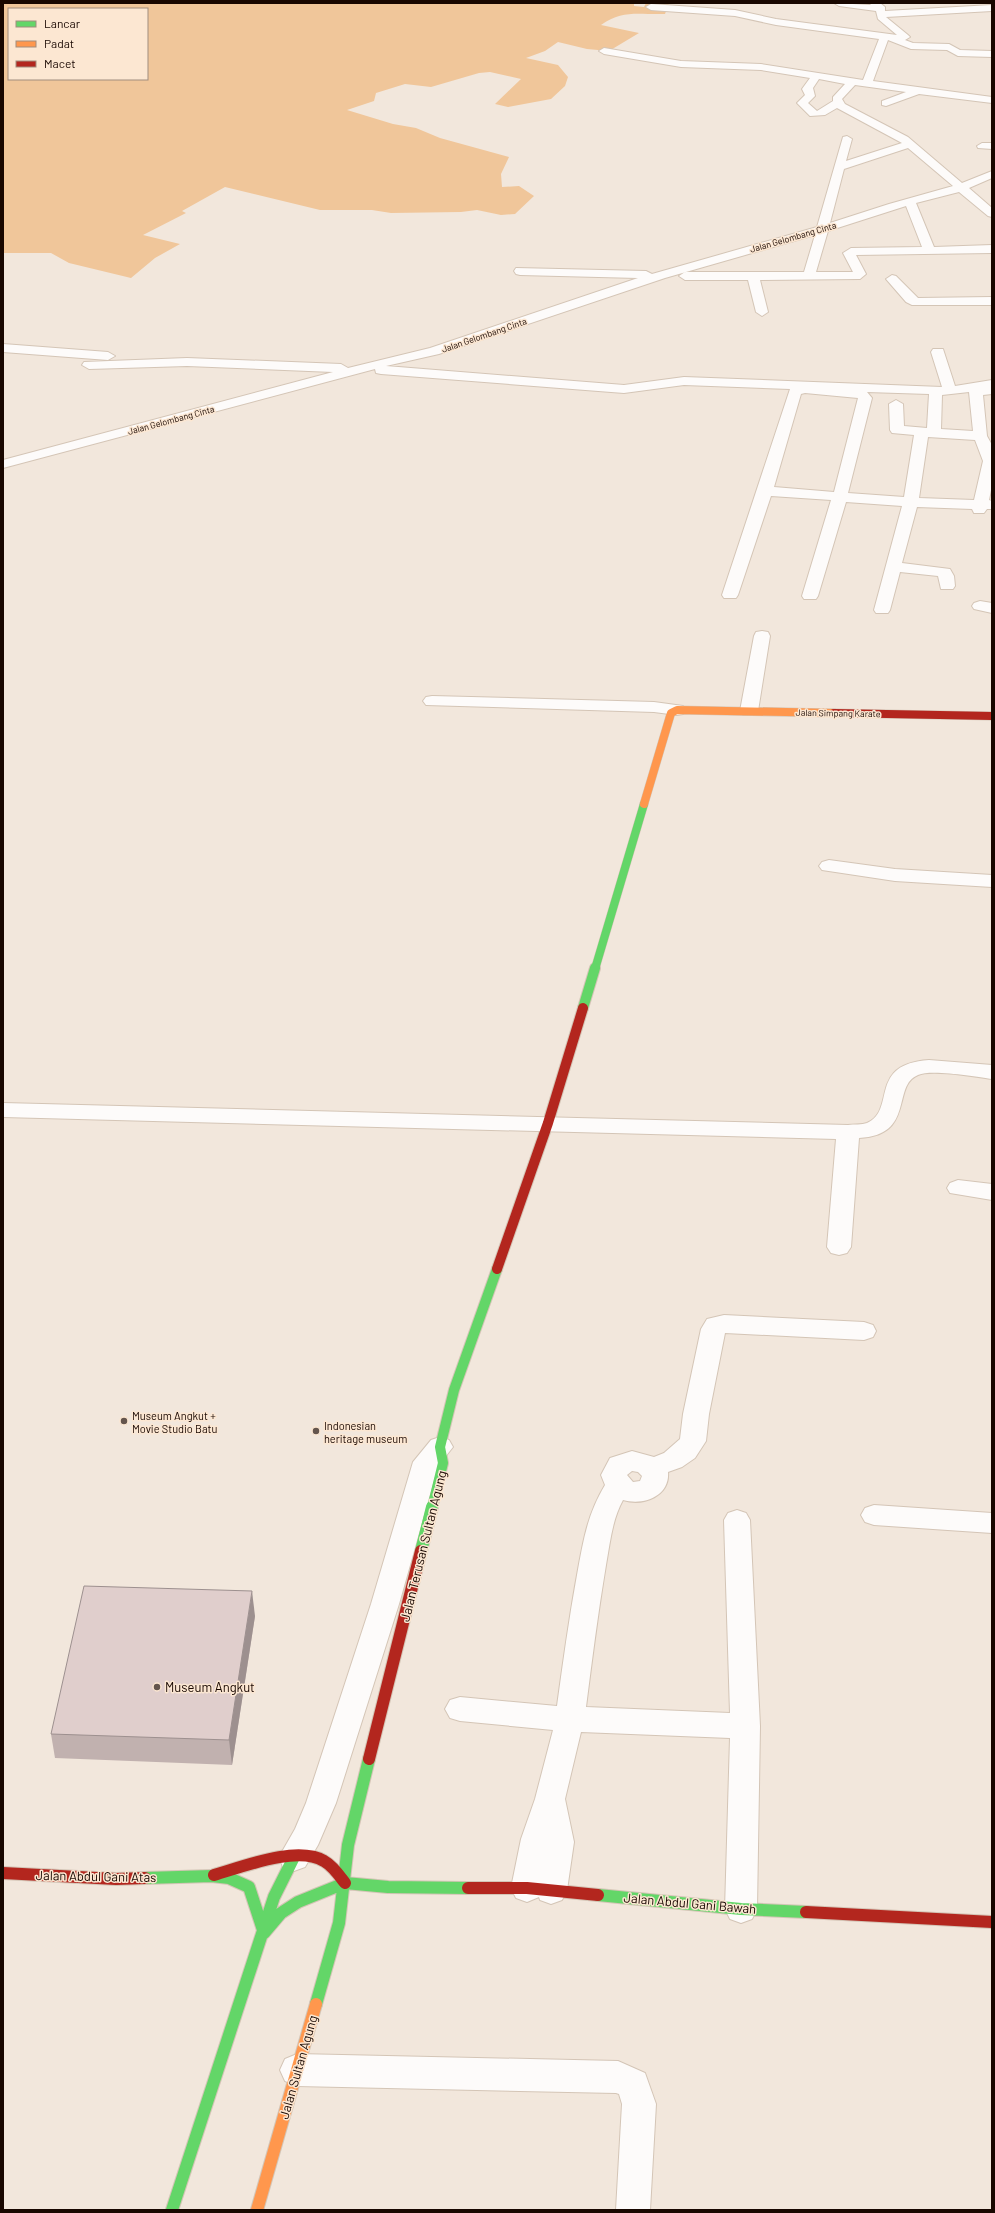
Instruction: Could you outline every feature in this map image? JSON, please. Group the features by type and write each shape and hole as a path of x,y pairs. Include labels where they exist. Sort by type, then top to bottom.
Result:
{"street":[{"path":"695,11 716,3"},
{"path":"839,3 878,9 940,11 992,8"},
{"path":"651,7 735,13 776,22 889,37 939,37"},
{"path":"878,9 881,17 905,37"},
{"path":"940,11 950,21"},
{"path":"889,37 911,46 950,47 958,53 992,54"},
{"path":"867,84 889,37"},
{"path":"604,51 675,63 727,64 771,69 852,82 992,100"},
{"path":"765,79 771,69"},
{"path":"816,76 807,89 809,90 810,96 802,102 814,114 827,112 838,102 837,99 852,82"},
{"path":"886,103 920,90"},
{"path":"838,102 845,109 898,135 992,214"},
{"path":"809,277 847,139"},
{"path":"840,167 908,144"},
{"name":"Jalan Gelombang Cinta","path":"3,464 362,368 434,351 661,275 822,229 859,223 910,202 960,188 992,174"},
{"path":"910,202 929,250"},
{"path":"520,271 753,277 859,275 850,252 992,248"},
{"path":"753,277 762,312"},
{"path":"892,279 910,299 916,302 992,301"},
{"path":"3,348 113,356 240,354 360,357 419,348 469,334 479,328 483,320"},
{"path":"938,352 950,391"},
{"path":"89,365 187,362 362,368 624,389 684,381 950,391 992,384"},
{"path":"730,595 765,491 795,391 805,389 861,393 865,398 840,497 810,596"},
{"path":"765,491 986,508 991,461 980,436 976,391 992,390"},
{"path":"882,610 895,567 928,433 935,395"},
{"path":"896,404 896,429 928,433 980,436"},
{"path":"978,404 992,404"},
{"path":"895,567 944,572 947,586"},
{"path":"749,711 762,636"},
{"path":"432,702 654,707 680,710"},
{"path":"440,1448 454,1390 548,1123 671,714 680,710"},
{"name":"Jalan Simpang Karate","path":"680,710 992,716"},
{"path":"829,866 895,875 992,882"},
{"path":"3,1110 186,1116 548,1123 848,1132 874,1129 887,1120 892,1105 895,1088 904,1074 913,1069 946,1068 992,1072"},
{"path":"839,1247 848,1132"},
{"path":"958,1188 992,1192"},
{"path":"539,1889 559,1842 550,1799 570,1720 585,1605 600,1524 607,1505 618,1486 614,1475 619,1465 625,1462 639,1462 651,1468 673,1460 686,1451 693,1441 696,1414 712,1329 716,1325 724,1324 864,1331"},
{"name":"Jalan Terusan Sultan Agung","path":"294,1857 307,1836 320,1804 385,1604 426,1462 440,1448"},
{"name":"Jalan Terusan Sultan Agung","path":"339,1923 345,1883 348,1845 443,1463 440,1448"},
{"path":"874,1515 992,1523"},
{"path":"737,1520 745,1726 741,1909"},
{"path":"460,1709 570,1720 745,1726"},
{"path":"172,2210 264,1934 278,1881 283,1871 294,1857 320,1858 337,1872 345,1883 298,1902 281,1913 264,1934"},
{"name":"Jalan Abdul Gani Atas","path":"212,1876 257,1863 294,1857"},
{"name":"Jalan Abdul Gani Atas","path":"3,1873 116,1879 212,1876 229,1878 249,1887 264,1934"},
{"name":"Jalan Abdul Gani Bawah","path":"345,1883 388,1887 539,1889 741,1909 992,1922"},
{"name":"Jalan Abdul Gani Bawah","path":"367,1896 388,1887"},
{"path":"339,1923 350,1906"},
{"name":"Jalan Sultan Agung","path":"257,2210 339,1923"},
{"path":"298,2070 618,2077 633,2084 639,2104 633,2210"}],"shaded area":[{"path":"3,3 634,3 634,6 644,7 646,3 669,3 665,14 624,15 609,20 601,25 639,33 609,51 587,49 558,42 545,51 526,58 558,65 568,77 565,86 551,99 508,107 495,104 521,79 490,72 479,73 431,87 405,84 376,93 374,101 347,110 393,124 416,128 440,138 509,157 501,174 502,187 519,186 534,196 515,214 501,215 477,210 461,212 391,213 372,210 320,210 225,187 182,211 186,213 143,235 180,244 155,258 131,278 69,263 51,253 3,253"}],"building":[{"name":"Museum Angkut","path":"84,1586 252,1591 229,1740 51,1734"}],"traffic: fast":[{"path":"583,1008 644,804"},
{"path":"421,1551 443,1463 440,1447 454,1390 497,1269"},
{"path":"316,2004 339,1923 348,1845 369,1759"},
{"path":"172,2210 257,1953 269,1910 286,1870 294,1857"},
{"path":"145,1878 212,1876 229,1878 249,1887 264,1933"},
{"path":"264,1933 281,1913 298,1902 345,1883 388,1887 468,1888"},
{"path":"598,1895 741,1909 806,1912"}],"traffic: slow":[{"path":"644,804 671,713 677,710 834,713"},
{"path":"257,2210 316,2004"}],"traffic: jam":[{"path":"834,713 992,716"},
{"path":"497,1269 548,1123 583,1008"},
{"path":"369,1759 421,1551"},
{"path":"214,1875 282,1857 310,1856 328,1863 345,1883"},
{"path":"3,1873 116,1879 145,1878"},
{"path":"468,1888 527,1888 598,1895"},
{"path":"806,1912 992,1922"}],"place":[{"name":"Museum Angkut + Movie Studio Batu","path":"124,1421"},
{"name":"Indonesian heritage museum","path":"316,1431"},
{"name":"Museum Angkut","path":"157,1687"}]}
